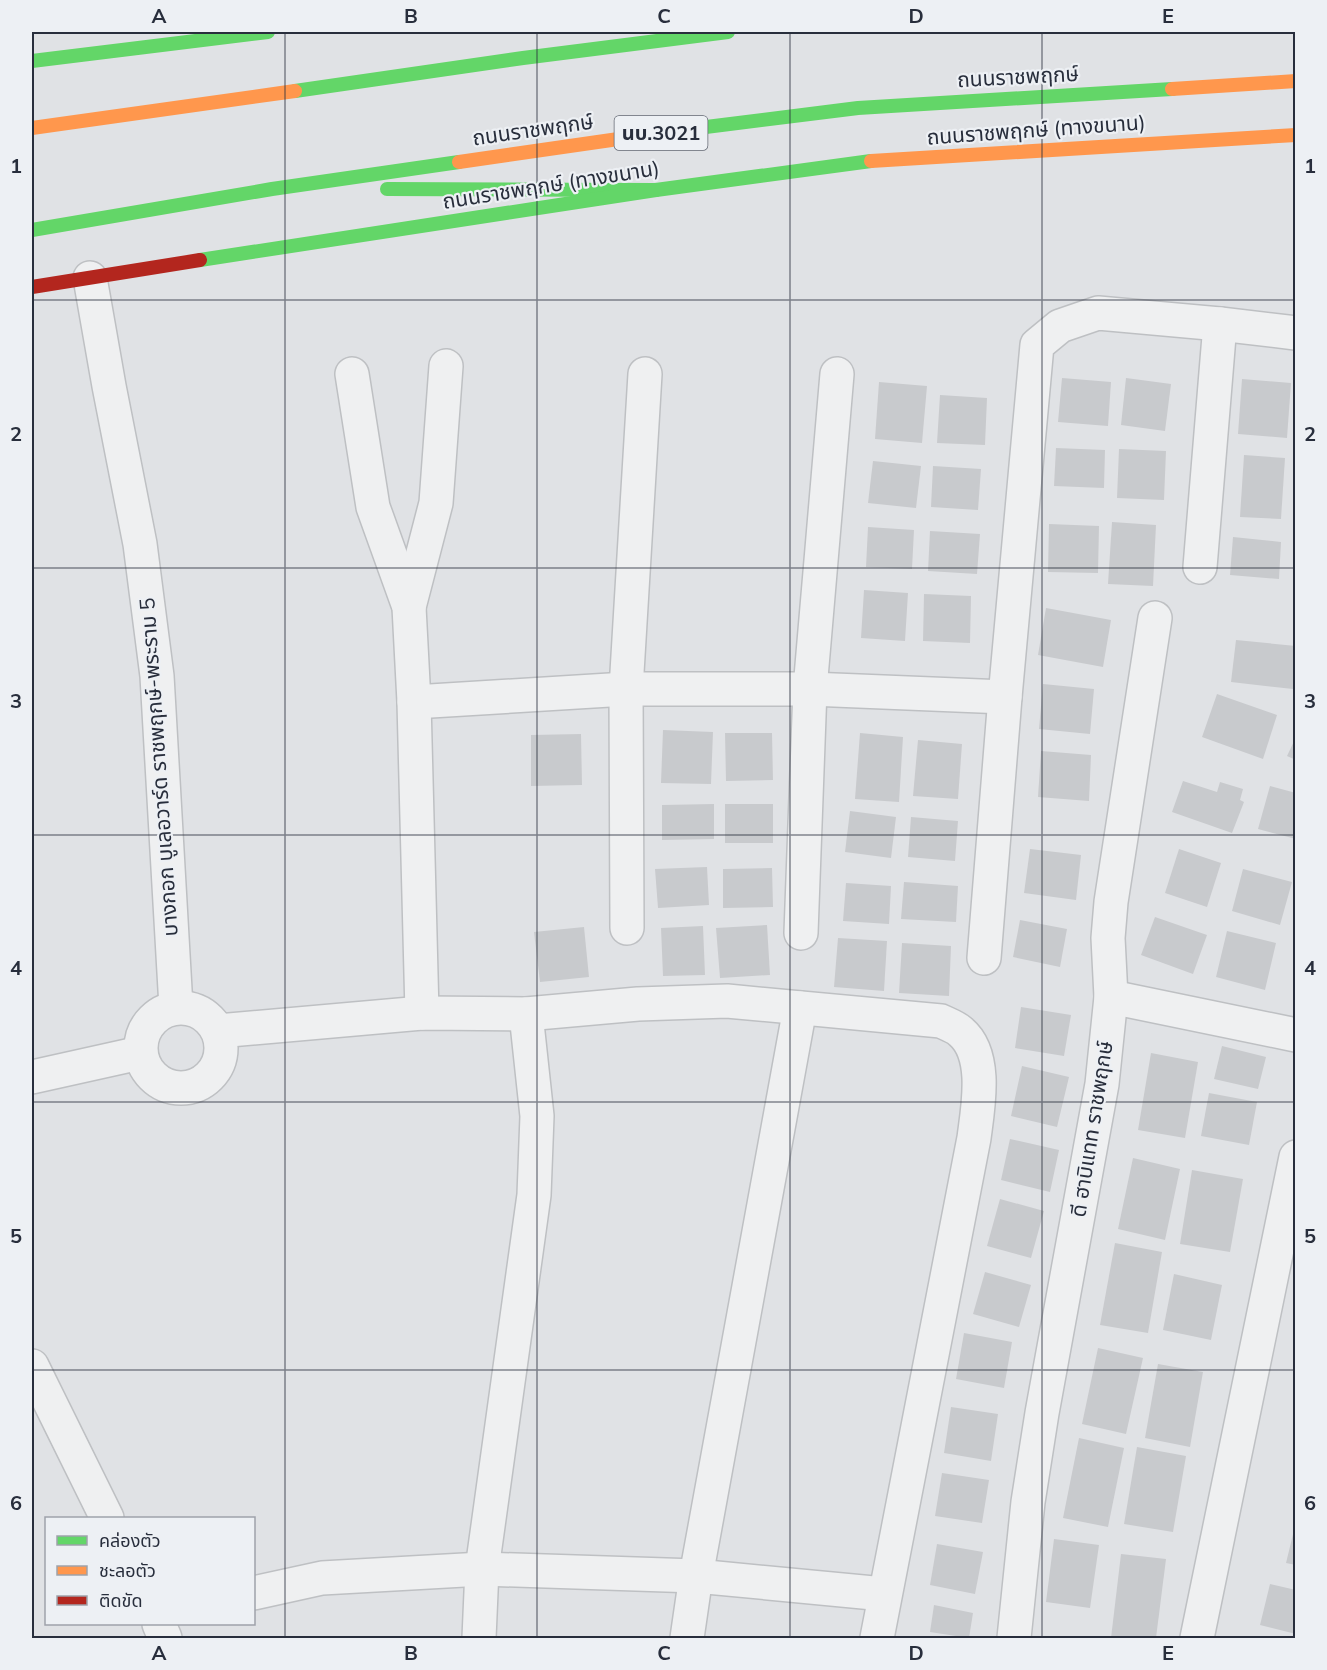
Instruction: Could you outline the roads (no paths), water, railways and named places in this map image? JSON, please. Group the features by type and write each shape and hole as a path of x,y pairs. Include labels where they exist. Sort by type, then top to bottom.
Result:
{"main road":[{"path":"32,62 268,32"},
{"path":"32,128 523,58 729,32"},
{"name":"ถนนราชพฤกษ์","path":"32,230 272,189 662,133 858,108 1296,81"},
{"name":"ถนนราชพฤกษ์ (ทางขนาน)","path":"32,287 656,190 853,162 1296,135"},
{"path":"272,189 656,190"}],"street":[{"name":"บางกอก บูเลอวาร์ด ราชพฤกษ์-พระราม 5","path":"90,278 140,544 157,676 176,1007"},
{"path":"984,958 1037,345 1060,326 1098,313 1296,333"},
{"path":"1200,567 1220,324"},
{"path":"409,607 436,503 446,366"},
{"path":"352,374 373,507 409,607 414,702 422,1013"},
{"path":"627,928 626,689 645,374"},
{"path":"801,933 810,689 837,374"},
{"name":"ดี ฮาบิแทท ราชพฤกษ์","path":"1014,1638 1028,1502 1042,1413 1102,1084 1111,998 1108,938 1111,902 1155,618"},
{"path":"414,702 626,689 810,689 1005,697"},
{"path":"1111,998 1296,1035"},
{"path":"218,1031 422,1013 526,1014 638,1004 727,1001 940,1021 962,1032 978,1058 979,1098 974,1138 877,1638"},
{"path":"176,1007 193,1009 208,1017 218,1031 222,1055 212,1076 192,1088 169,1087 159,1081 150,1074 140,1053 143,1032 156,1015 176,1007"},
{"path":"687,1638 696,1576 800,1008"},
{"path":"479,1638 482,1569 534,1196 537,1116 526,1014"},
{"path":"32,1077 140,1053"},
{"path":"1197,1638 1296,1157"},
{"path":"32,1366 107,1517"},
{"path":"255,1593 322,1578 482,1569 696,1576 884,1594"}]}
